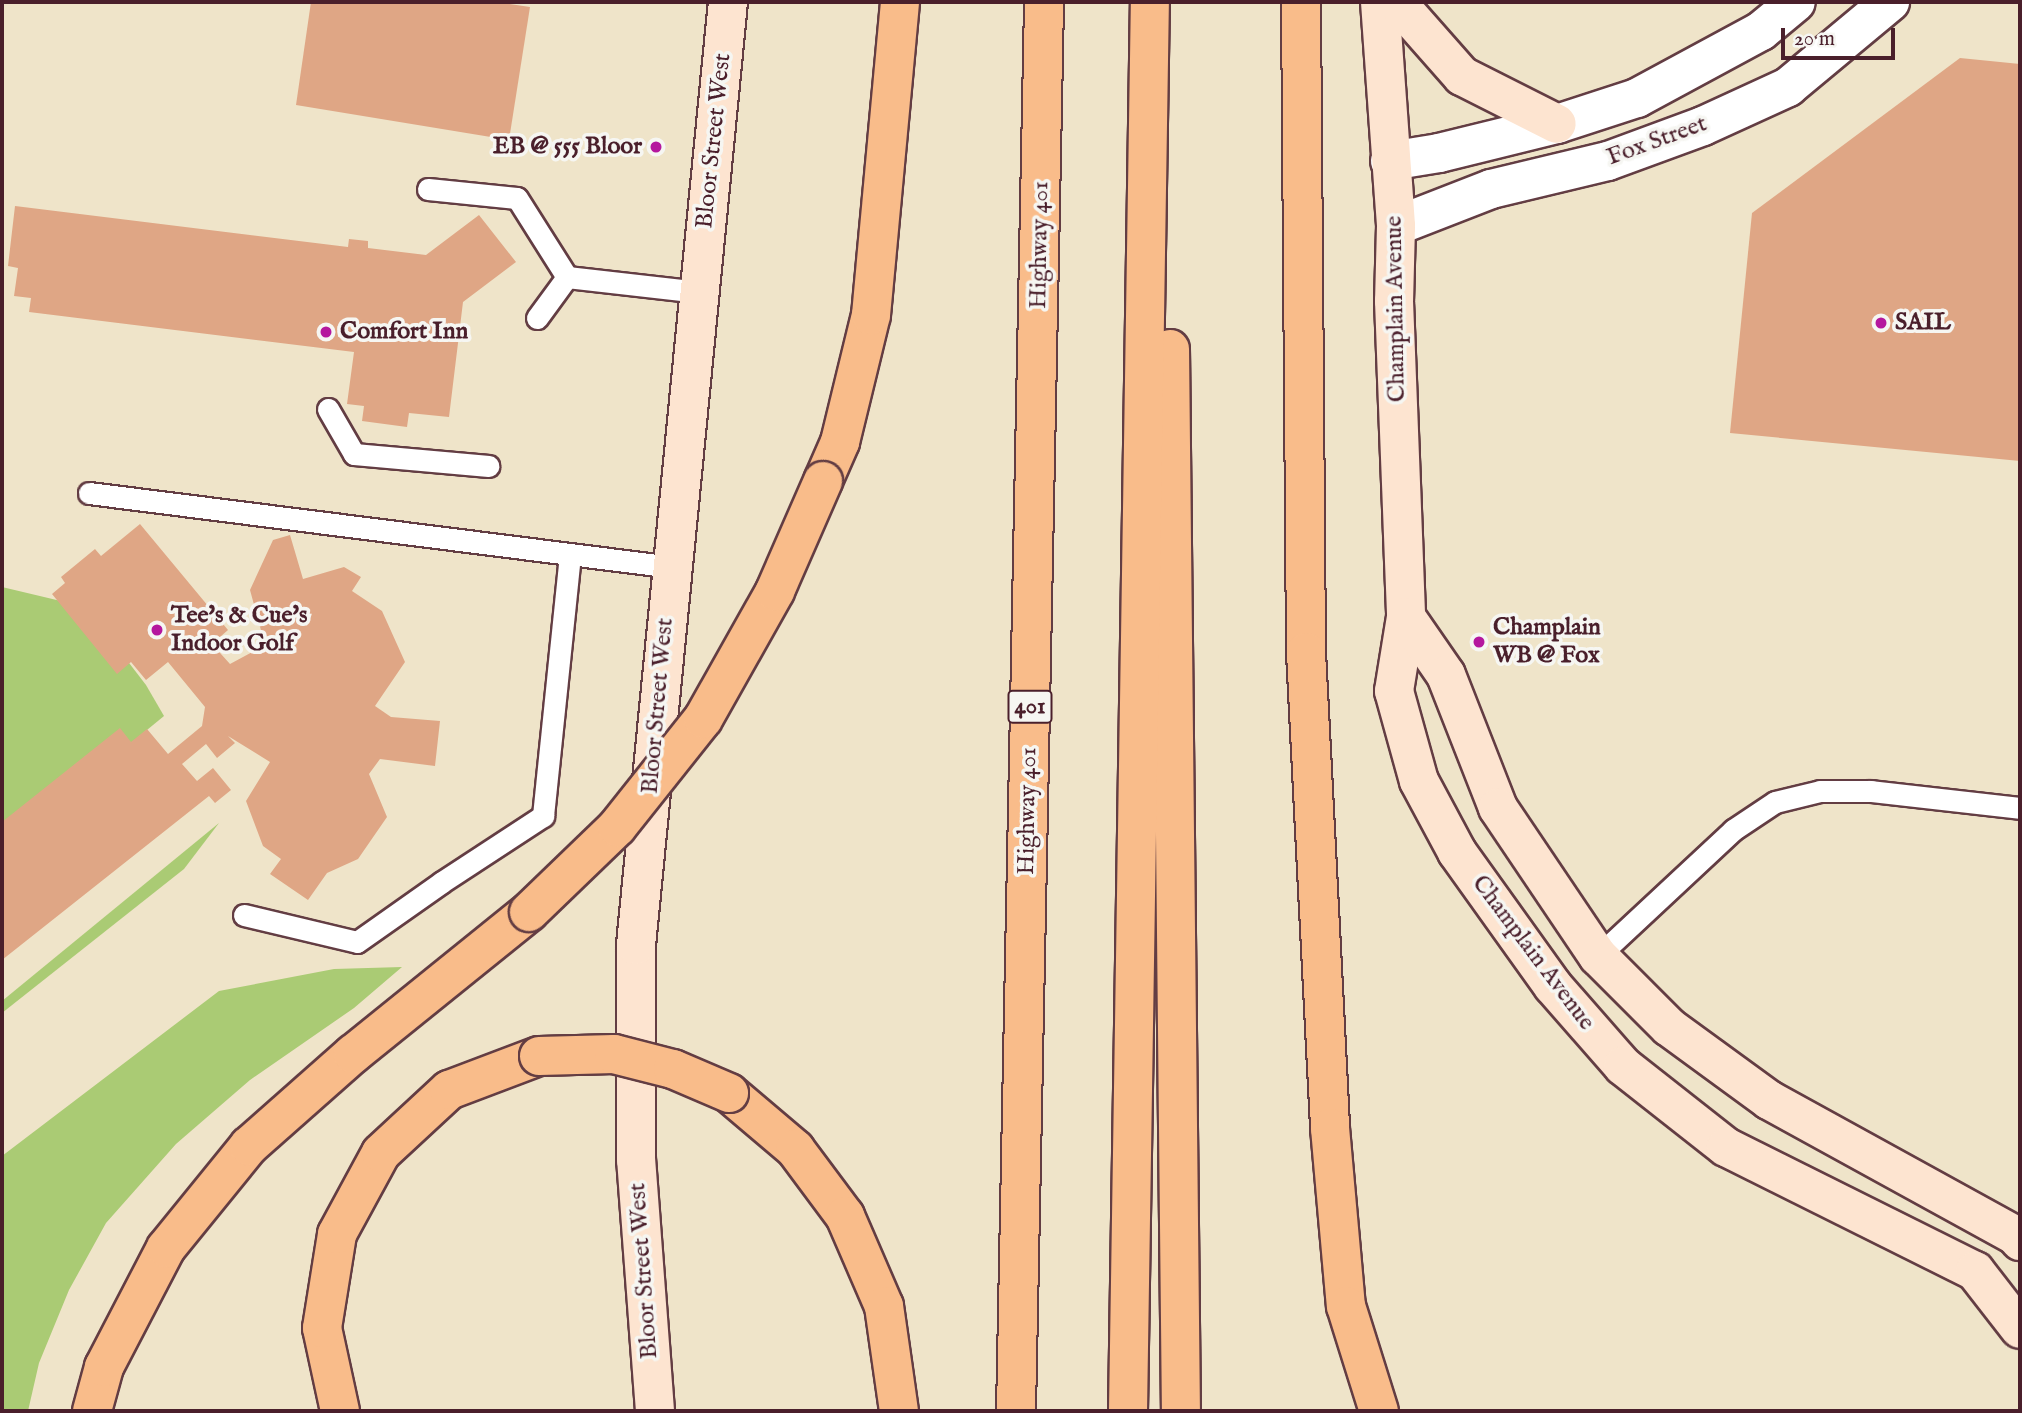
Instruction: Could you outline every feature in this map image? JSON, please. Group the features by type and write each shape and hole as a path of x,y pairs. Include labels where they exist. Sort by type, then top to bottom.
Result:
{"highway":[{"path":"92,1411 104,1367 166,1248 248,1146 353,1054 529,912 617,827 703,719 775,591 840,442 871,314 900,2"},
{"name":"Highway 401","path":"1016,1411 1044,2"},
{"path":"1128,1411 1150,2"},
{"path":"1171,2 1168,122 1181,1411"},
{"path":"1301,2 1306,652 1329,1101 1346,1307 1379,1411"},
{"path":"340,1411 322,1328 337,1234 381,1153 450,1090 539,1056 614,1054 673,1069 729,1093 795,1149 845,1216 884,1306 899,1411"}],"main road":[{"name":"Bloor Street West","path":"655,1411 636,1160 636,945 728,2"},
{"name":"Champlain Avenue","path":"1380,2 1396,226 1394,301 1406,617 1394,691 1419,781 1457,852 1553,986 1623,1066 1726,1147 1975,1271 2020,1329"},
{"path":"1401,2 1402,8 1462,76 1558,124"},
{"name":"Champlain Avenue","path":"1406,617 1447,675 1498,808 1598,956 1669,1027 1769,1101 2015,1235 2020,1241"}],"street":[{"name":"Fox Street","path":"1390,161 1439,153 1558,124 1637,98 1761,31 1796,2"},
{"name":"Fox Street","path":"1396,226 1491,189 1608,161 1703,126 1788,87 1891,2"}],"lane":[{"path":"428,189 517,198 567,277"},
{"path":"567,277 699,292"},
{"path":"537,318 567,277"},
{"path":"328,409 354,454 488,466"},
{"path":"89,493 672,567"},
{"path":"244,915 357,942 442,881 543,816 570,554"},
{"path":"1598,956 1733,830 1775,802 1820,791 1871,791 2020,808"}],"green space":[{"path":"2,587 86,607 146,685 164,716 2,849"},
{"path":"219,823 184,869 2,1013 2,1001"},
{"path":"402,967 354,1008 250,1080 176,1144 106,1223 69,1290 39,1363 28,1411 2,1411 2,1156 219,991 334,969"}],"building":[{"path":"311,2 496,2 530,7 509,140 296,105"},
{"name":"SAIL","path":"1960,58 2020,64 2020,461 1730,433 1752,213"},
{"name":"Comfort Inn","path":"15,206 348,247 349,239 368,241 368,248 426,255 479,215 516,262 463,302 449,417 409,413 407,427 362,421 364,406 347,404 354,352 29,312 31,298 14,296 18,268 8,266"},
{"path":"140,524 228,630 212,644 230,664 265,645 250,590 273,540 290,535 303,579 344,567 361,577 352,591 382,611 405,662 375,706 391,717 440,721 435,766 380,759 369,774 387,817 358,859 327,873 308,900 270,874 281,859 263,846 246,801 270,762 228,736 235,743 217,758 206,744 182,764 197,781 213,768 231,790 215,803 209,796 2,960 2,822 120,728 131,742 147,729 168,754 202,726 205,707 168,662 146,680 131,662 117,674 52,594 65,583 61,577 95,549 101,556"}],"place":[{"name":"EB @ 555 Bloor","path":"656,147"},
{"name":"SAIL","path":"1881,323"},
{"name":"Comfort Inn","path":"326,332"},
{"name":"Tee's & Cue's Indoor Golf","path":"157,630"},
{"name":"Champlain WB @ Fox","path":"1479,642"}]}
